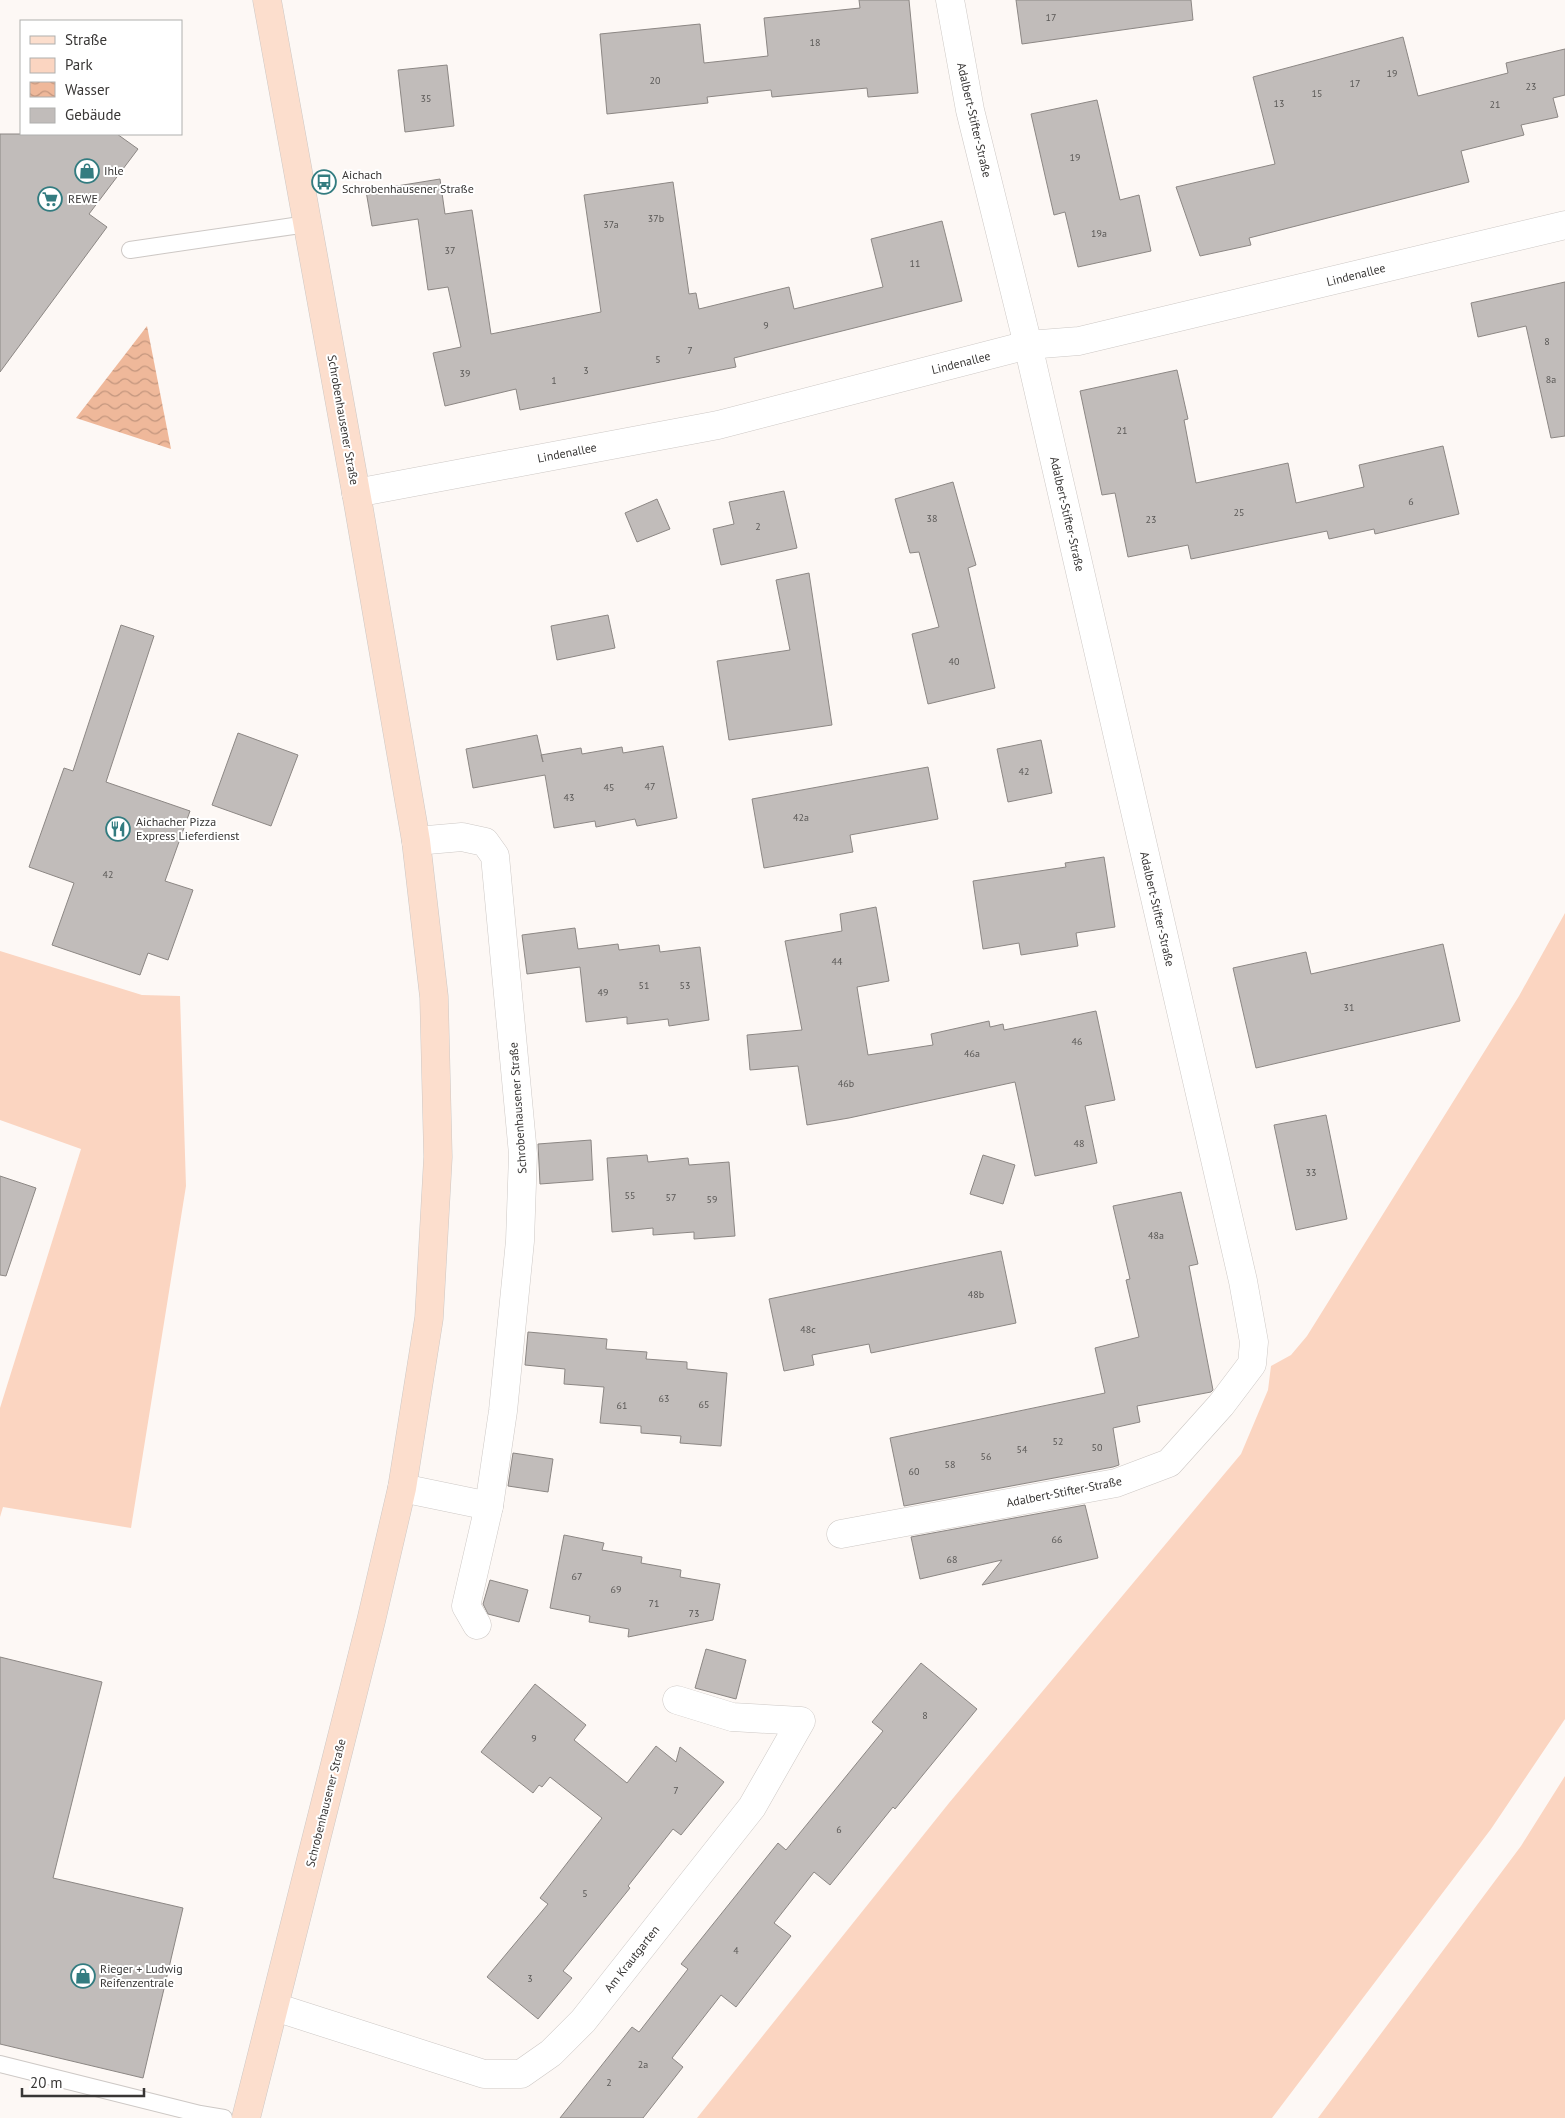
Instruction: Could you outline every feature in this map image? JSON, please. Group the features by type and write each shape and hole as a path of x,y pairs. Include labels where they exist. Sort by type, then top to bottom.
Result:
{"main road":[{"name":"Schrobenhausener Straße","path":"246,2118 372,1622 402,1488 429,1318 438,1157 434,997 416,841 267,0"}],"street":[{"name":"Adalbert-Stifter-Straße","path":"841,1534 1116,1483 1169,1462 1221,1405 1252,1364 1254,1342 1242,1281 1028,345 970,110 950,0"},
{"name":"Lindenallee","path":"356,494 718,425 1028,345 1079,341 1565,225"},
{"name":"Schrobenhausener Straße","path":"416,841 462,836 485,842 495,856 523,1154 520,1241 503,1411 489,1506 466,1606 477,1625"},
{"path":"402,1488 489,1506"},
{"name":"Am Krautgarten","path":"275,2007 484,2074 520,2074 551,2053 583,2020 752,1807 800,1721 732,1717 677,1700"}],"lane":[{"path":"130,250 307,224"},
{"path":"0,2064 200,2114 224,2118"}],"green space":[{"path":"1565,913 1565,1719 1491,1829 1272,2118 697,2118 949,1803 1241,1454 1268,1390 1271,1366 1291,1355 1307,1336 1519,996"},
{"path":"0,951 142,995 180,996 186,1186 131,1528 3,1507 0,1517 0,1408 81,1149 0,1120"},
{"path":"1565,1776 1565,2118 1318,2118 1521,1846"}],"water":[{"path":"147,326 171,449 76,418"}],"building":[{"path":"859,0 909,0 918,93 868,97 867,88 772,97 771,90 707,97 708,103 607,114 600,34 700,24 704,63 768,56 764,18 860,8"},
{"path":"1016,0 1191,0 1193,20 1022,44"},
{"path":"1403,37 1418,96 1508,73 1506,63 1565,49 1565,95 1553,98 1558,117 1521,125 1524,135 1461,151 1469,182 1249,238 1251,245 1200,256 1176,187 1275,164 1253,77"},
{"path":"447,65 454,126 405,132 398,70"},
{"path":"1097,100 1120,200 1139,195 1151,251 1078,267 1065,212 1054,215 1031,114"},
{"name":"REWE","path":"0,134 118,135 138,149 89,214 107,227 0,372"},
{"path":"440,179 445,214 472,210 491,334 601,312 584,195 673,182 689,294 696,293 699,309 789,287 794,309 883,287 871,239 942,221 962,301 734,358 736,367 520,410 516,389 445,406 433,353 461,347 448,287 428,290 418,219 372,226 366,191"},
{"path":"1565,282 1565,436 1551,438 1526,326 1478,337 1471,303"},
{"path":"1177,370 1188,419 1184,420 1196,483 1288,463 1296,503 1364,487 1359,465 1443,446 1459,514 1375,534 1374,529 1329,539 1327,531 1191,559 1188,545 1128,557 1115,493 1102,495 1080,391"},
{"path":"953,482 976,565 968,568 995,688 928,704 912,634 939,627 919,552 910,553 895,499"},
{"path":"784,491 797,548 721,565 713,529 734,524 729,502"},
{"path":"657,499 670,529 637,542 625,513"},
{"path":"809,573 832,725 729,740 717,661 790,650 776,580"},
{"path":"608,615 615,648 557,660 551,626"},
{"path":"121,625 154,636 106,782 190,811 165,881 193,890 168,960 148,953 140,975 52,945 74,883 29,867 64,768 73,771"},
{"path":"238,733 298,755 271,826 212,805"},
{"path":"537,735 541,755 581,748 582,754 622,747 623,753 663,746 677,818 637,826 635,819 596,827 595,821 554,828 545,775 473,788 466,749"},
{"path":"1041,740 1052,793 1008,802 997,749"},
{"path":"928,767 938,819 850,835 853,852 764,868 752,799"},
{"path":"1104,857 1115,927 1076,933 1078,946 1021,955 1019,943 983,949 973,881 1066,867 1065,863"},
{"path":"876,907 889,981 857,987 868,1055 933,1045 931,1034 989,1021 990,1027 1003,1024 1004,1030 1096,1011 1115,1100 1085,1106 1097,1163 1035,1176 1015,1082 849,1118 807,1125 798,1066 750,1070 747,1035 802,1030 785,941 842,931 840,914"},
{"path":"575,928 578,949 618,944 619,950 659,945 660,952 700,947 709,1020 669,1026 668,1019 627,1024 627,1017 586,1022 580,967 527,974 522,935"},
{"path":"1443,944 1460,1021 1256,1068 1233,968 1306,952 1311,974"},
{"path":"1326,1115 1347,1219 1296,1230 1274,1125"},
{"path":"591,1140 593,1180 540,1184 538,1144"},
{"path":"647,1155 648,1162 688,1158 689,1165 729,1162 735,1236 694,1239 694,1232 653,1235 653,1228 612,1232 607,1158"},
{"path":"983,1155 1015,1165 1003,1204 970,1194"},
{"path":"0,1176 36,1188 6,1276 0,1275"},
{"path":"1181,1192 1198,1264 1189,1266 1213,1390 1211,1392 1137,1406 1140,1422 1113,1428 1119,1465 904,1506 890,1438 1105,1393 1095,1348 1139,1337 1126,1280 1130,1279 1113,1206"},
{"path":"1001,1251 1016,1323 871,1353 869,1344 812,1355 814,1365 784,1371 769,1299"},
{"path":"528,1332 607,1339 606,1349 647,1352 646,1359 687,1362 687,1369 727,1373 721,1446 680,1443 681,1436 641,1433 641,1426 600,1423 604,1387 564,1384 565,1369 525,1365"},
{"path":"513,1453 553,1459 548,1492 508,1486"},
{"path":"1085,1505 1098,1558 982,1585 1002,1560 920,1579 911,1537"},
{"path":"564,1535 604,1543 602,1550 642,1557 641,1563 681,1570 680,1577 720,1584 713,1620 628,1637 629,1629 589,1622 590,1616 550,1608"},
{"path":"490,1580 528,1590 519,1622 488,1614 483,1604"},
{"path":"706,1649 746,1660 736,1699 695,1688"},
{"name":"Rieger + Ludwig Reifenzentrale","path":"0,1657 102,1682 53,1878 183,1908 143,2078 0,2044"},
{"path":"921,1663 977,1709 895,1809 893,1807 830,1885 814,1872 774,1923 791,1936 736,2007 721,1995 672,2058 683,2067 643,2118 560,2118 632,2027 639,2032 688,1969 681,1964 778,1843 786,1850 883,1731 872,1722"},
{"path":"535,1684 586,1725 574,1740 627,1783 656,1746 676,1762 680,1747 724,1782 681,1835 673,1829 628,1886 630,1888 563,1971 572,1978 538,2019 487,1977 548,1904 540,1898 602,1818 550,1777 542,1787 539,1785 533,1793 481,1752"}],"place":[{"name":"Ihle","path":"87,171"},
{"name":"Aichach Schrobenhausener Straße","path":"324,182"},
{"name":"REWE","path":"50,199"},
{"name":"Aichacher Pizza Express Lieferdienst","path":"118,829"},
{"name":"Rieger + Ludwig Reifenzentrale","path":"83,1976"}]}
